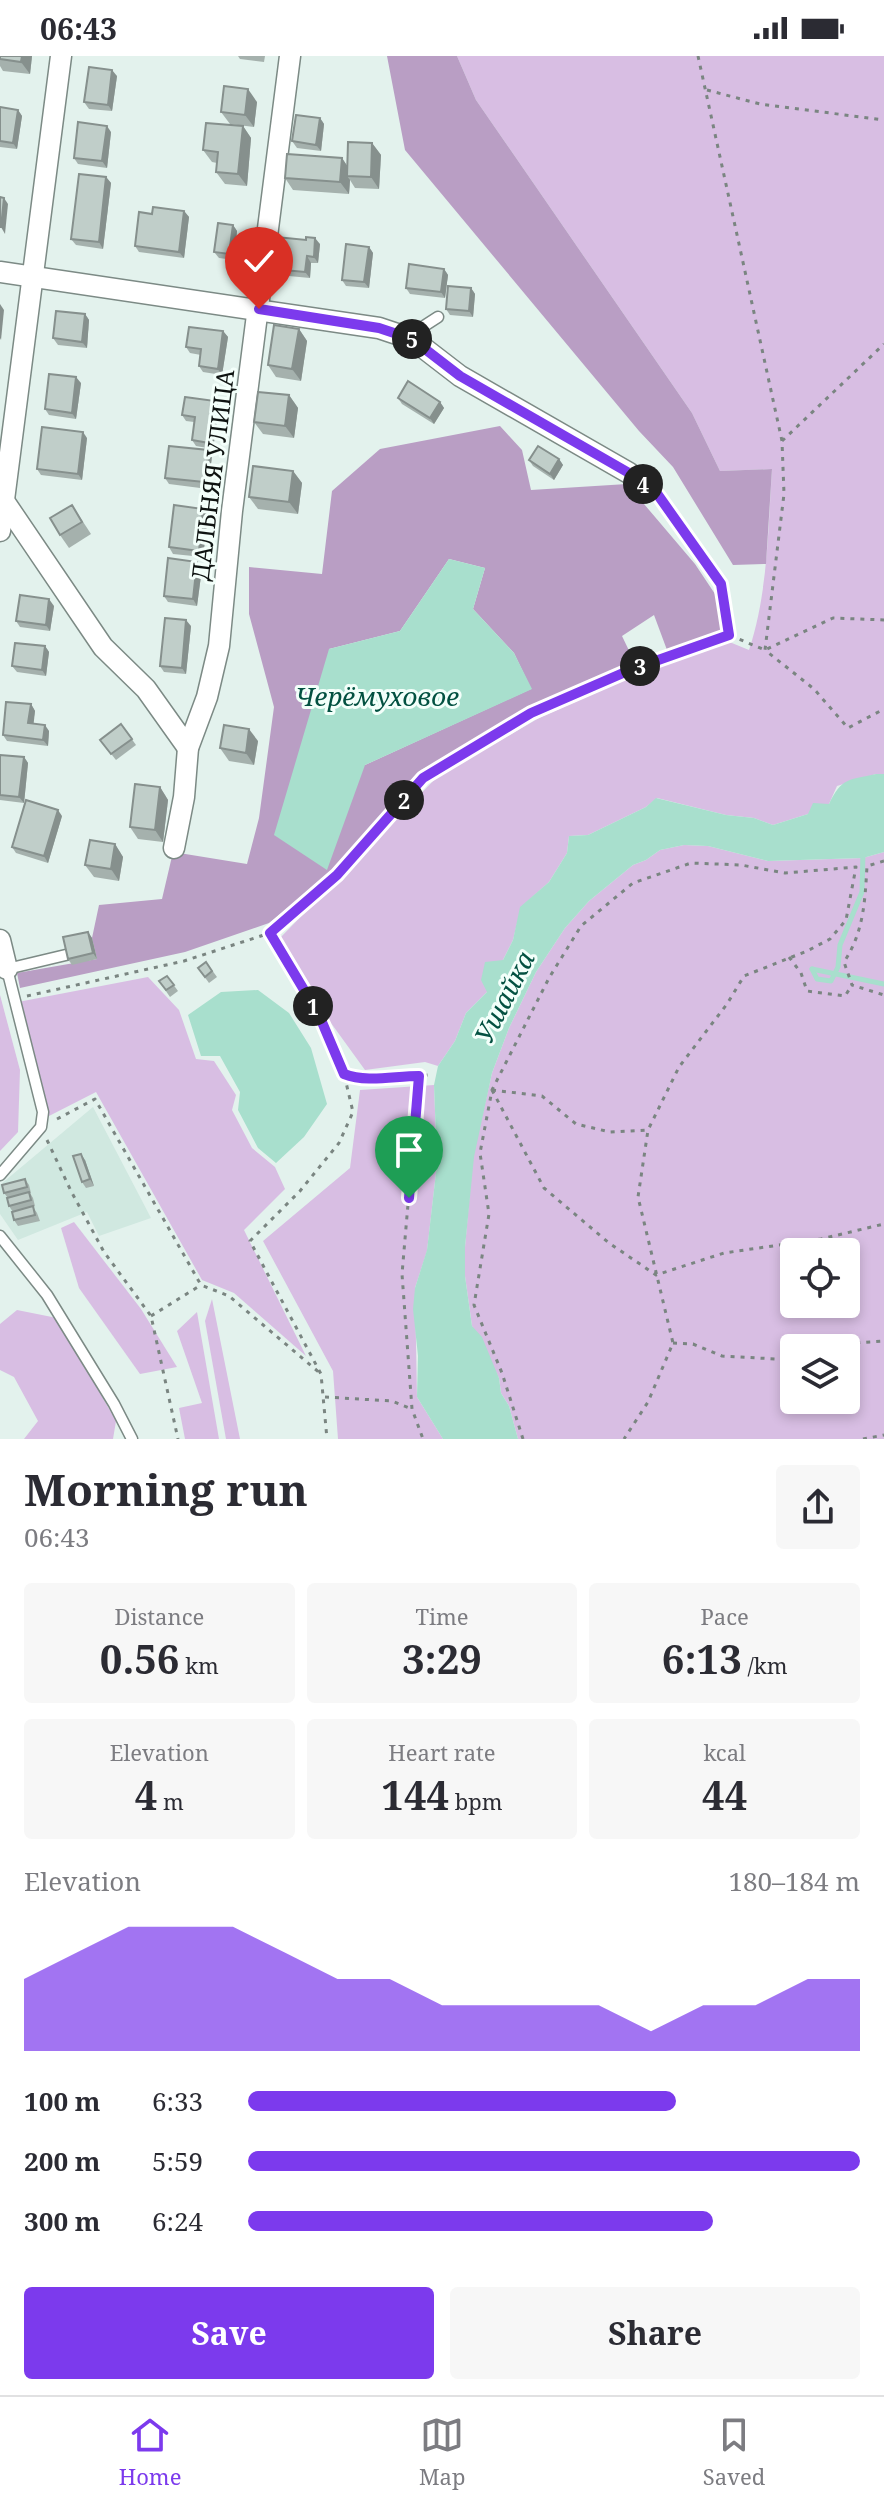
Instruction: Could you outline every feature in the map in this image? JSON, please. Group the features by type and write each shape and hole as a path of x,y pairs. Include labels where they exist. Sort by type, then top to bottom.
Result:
{"street":[{"path":"0,531 61,56"},
{"name":"ДАЛЬНЯЯ УЛИЦА","path":"174,848 184,797 188,748 207,697 219,646 232,511 290,56"},
{"path":"0,272 379,328 412,339 460,376 629,473"},
{"path":"4,501 103,647 146,689 188,748"},
{"path":"0,940 7,969"}],"lane":[{"path":"412,339 421,328 438,317"},
{"path":"0,1175 41,1127 43,1112 7,969 70,954"},
{"path":"0,1236 47,1295 132,1439"}],"path":[{"path":"698,56 782,441 784,494 765,650"},
{"path":"706,90 760,104 884,120"},
{"path":"782,441 884,344"},
{"path":"629,473 658,495 721,584 729,635"},
{"path":"765,650 833,618 884,620"},
{"path":"14,999 184,961 270,933 337,875 423,778 531,713 630,670 729,635 765,650 814,689 848,728 884,709"},
{"path":"852,985 844,962 854,947 862,924 867,866 884,861"},
{"path":"523,1439 502,1373 474,1305 489,1214 480,1153 492,1090 549,978 581,926 633,883 691,863 741,865 785,873 856,867 846,920 830,939 744,976 727,1004 679,1067 648,1130 638,1197 673,1343 648,1402 624,1439"},
{"path":"270,933 319,1015 344,1074 353,1112 339,1143 300,1191 250,1241 321,1374 327,1439"},
{"path":"789,957 801,973 807,991 845,996 852,985"},
{"path":"852,985 884,995"},
{"path":"344,1074 375,1079 430,1075"},
{"path":"419,1076 402,1274 412,1409 423,1439"},
{"path":"492,1090 542,1096 576,1124 610,1132 648,1130"},
{"path":"492,1090 544,1188 609,1243 656,1275"},
{"path":"178,1439 151,1316 104,1252 41,1127 95,1099 201,1285 229,1296 321,1374"},
{"path":"656,1275 724,1253 821,1239 884,1224"},
{"path":"151,1316 201,1285"},
{"path":"860,1343 884,1341"},
{"path":"673,1343 693,1344 722,1356 780,1359"},
{"path":"323,1397 392,1401 412,1409"},
{"path":"863,1439 884,1435"}],"shaded area":[{"path":"387,56 457,56 476,100 692,413 720,471 772,469 766,564 733,565 673,467 639,431 405,150"},
{"path":"457,56 884,56 884,774 837,786 829,804 773,825 754,818 726,815 657,798 646,807 588,835 569,836 567,853 549,882 521,907 513,940 487,992 466,1013 455,1041 438,1066 425,1062 365,1070 323,1012 280,938 437,777 539,718 681,655 727,641 749,650 760,606 766,561 772,469 720,471 692,413 476,100"},
{"path":"500,426 522,450 531,490 627,484 695,564 719,600 725,629 667,650 654,615 622,636 634,661 421,770 333,872 269,923 185,952 20,988 17,973 97,959 92,938 99,905 162,899 173,852 247,864 259,818 274,707 249,614 249,567 322,574 332,491 380,449","holes":["449,559 485,568 473,609 514,653 531,689 365,765 329,649 400,631"]},
{"path":"684,845 708,846 768,861 863,858 884,852 884,1439 518,1439 509,1406 501,1393 499,1378 472,1326 465,1276 465,1247 473,1157 492,1073 536,972 565,928 589,901 633,865 660,850"},
{"path":"148,977 179,1010 196,1059 214,1061 236,1095 232,1110 252,1148 275,1167 285,1189 244,1230 306,1356 234,1293 202,1280 96,1092 49,1116 18,1002"},
{"path":"0,995 20,1070 18,1132 0,1151"},
{"path":"434,1085 437,1164 427,1251 415,1288 417,1397 443,1439 338,1439 333,1371 263,1241 350,1168 360,1090"},
{"path":"93,1107 151,1218 99,1236 87,1212 18,1240 0,1214 0,1185"},
{"path":"74,1222 141,1309 177,1367 140,1374 79,1288 61,1228"},
{"path":"212,1299 240,1439 226,1439 205,1321"},
{"path":"17,1310 57,1318 116,1421 113,1439 24,1439 38,1421 14,1377 0,1370 0,1324"},
{"path":"197,1312 219,1439 185,1439 179,1408 202,1403 177,1331"}],"water":[{"name":"Черёмуховое","path":"449,559 485,568 473,609 514,653 532,689 365,765 327,870 274,835 329,649 400,631"},
{"name":"Ушайка","path":"884,774 884,852 863,858 768,861 708,846 684,845 660,850 633,865 589,901 565,928 536,972 492,1073 474,1157 465,1247 465,1276 472,1326 482,1337 499,1378 501,1393 509,1406 518,1439 443,1439 417,1397 418,1356 413,1309 415,1288 427,1250 437,1164 434,1085 438,1066 455,1041 466,1013 487,992 481,980 485,962 503,960 513,940 520,907 549,882 567,853 569,836 588,835 646,807 656,798 726,815 754,818 773,825 808,814 813,803 829,804 847,781"},
{"path":"258,990 289,1013 311,1048 327,1104 304,1137 276,1163 258,1148 238,1110 240,1092 220,1056 201,1056 188,1015 221,992"}],"building":[{"path":"0,56 22,56 21,62 0,59"},
{"path":"89,67 112,70 108,105 84,102"},
{"path":"224,86 248,89 245,115 221,112"},
{"path":"0,107 18,110 13,143 0,141"},
{"path":"296,115 320,118 316,145 292,141"},
{"path":"78,122 107,126 102,161 74,158"},
{"path":"206,123 243,126 238,174 216,172 218,152 203,150"},
{"path":"348,142 372,143 371,177 347,176"},
{"path":"287,154 342,158 340,182 285,178"},
{"path":"79,174 106,177 99,242 71,239"},
{"path":"0,197 4,198 1,227 0,227"},
{"path":"153,207 184,211 179,252 135,246 139,212 152,214"},
{"path":"218,223 233,225 229,254 214,252"},
{"path":"276,237 315,238 314,257 307,256 305,272 273,269"},
{"path":"346,244 369,247 364,282 342,280"},
{"path":"409,264 444,269 441,292 406,288"},
{"path":"448,286 471,288 469,311 446,309"},
{"path":"56,311 85,314 82,342 53,338"},
{"path":"274,325 299,329 292,369 268,365"},
{"path":"189,327 223,331 218,369 199,366 201,349 186,347"},
{"path":"49,374 76,377 72,413 45,409"},
{"path":"408,381 440,402 430,418 398,398"},
{"path":"258,392 289,395 285,426 254,422"},
{"path":"185,397 215,401 209,443 192,440 195,417 182,415"},
{"path":"42,427 83,432 78,474 37,469"},
{"path":"169,446 208,450 204,482 165,478"},
{"path":"538,446 559,459 550,474 529,460"},
{"path":"253,466 293,471 289,502 249,497"},
{"path":"72,505 82,522 60,535 50,518"},
{"path":"174,505 203,509 199,551 169,547"},
{"path":"168,558 197,562 193,599 164,596"},
{"path":"20,595 49,599 46,625 16,621"},
{"path":"165,618 186,620 182,668 160,666"},
{"path":"15,643 45,646 42,670 12,666"},
{"path":"6,702 31,704 28,723 45,725 43,740 3,735"},
{"path":"121,724 132,739 111,754 100,740"},
{"path":"224,725 249,729 246,753 220,748"},
{"path":"0,755 24,757 19,797 0,795"},
{"path":"135,784 160,787 155,830 130,827"},
{"path":"26,800 58,810 44,856 12,847"},
{"path":"90,840 115,844 111,869 85,865"},
{"path":"88,932 93,953 68,959 63,937"},
{"path":"206,962 212,971 205,977 198,968"},
{"path":"167,976 174,985 166,990 159,981"},
{"path":"81,1154 90,1179 82,1182 73,1156"},
{"path":"25,1179 27,1187 4,1193 2,1185"},
{"path":"29,1192 31,1200 9,1206 7,1198"},
{"path":"33,1206 35,1215 14,1220 12,1212"}],"waterway":[{"path":"812,969 817,979 831,981 838,967 840,945 862,892 863,853"},
{"path":"812,969 884,984"}],"route":[{"path":"259,309 379,328 412,339 460,376 629,473 658,495 721,584 729,635 630,670 531,713 423,778 337,875 270,933 319,1015 344,1074 375,1079 419,1076 409,1198"}]}
